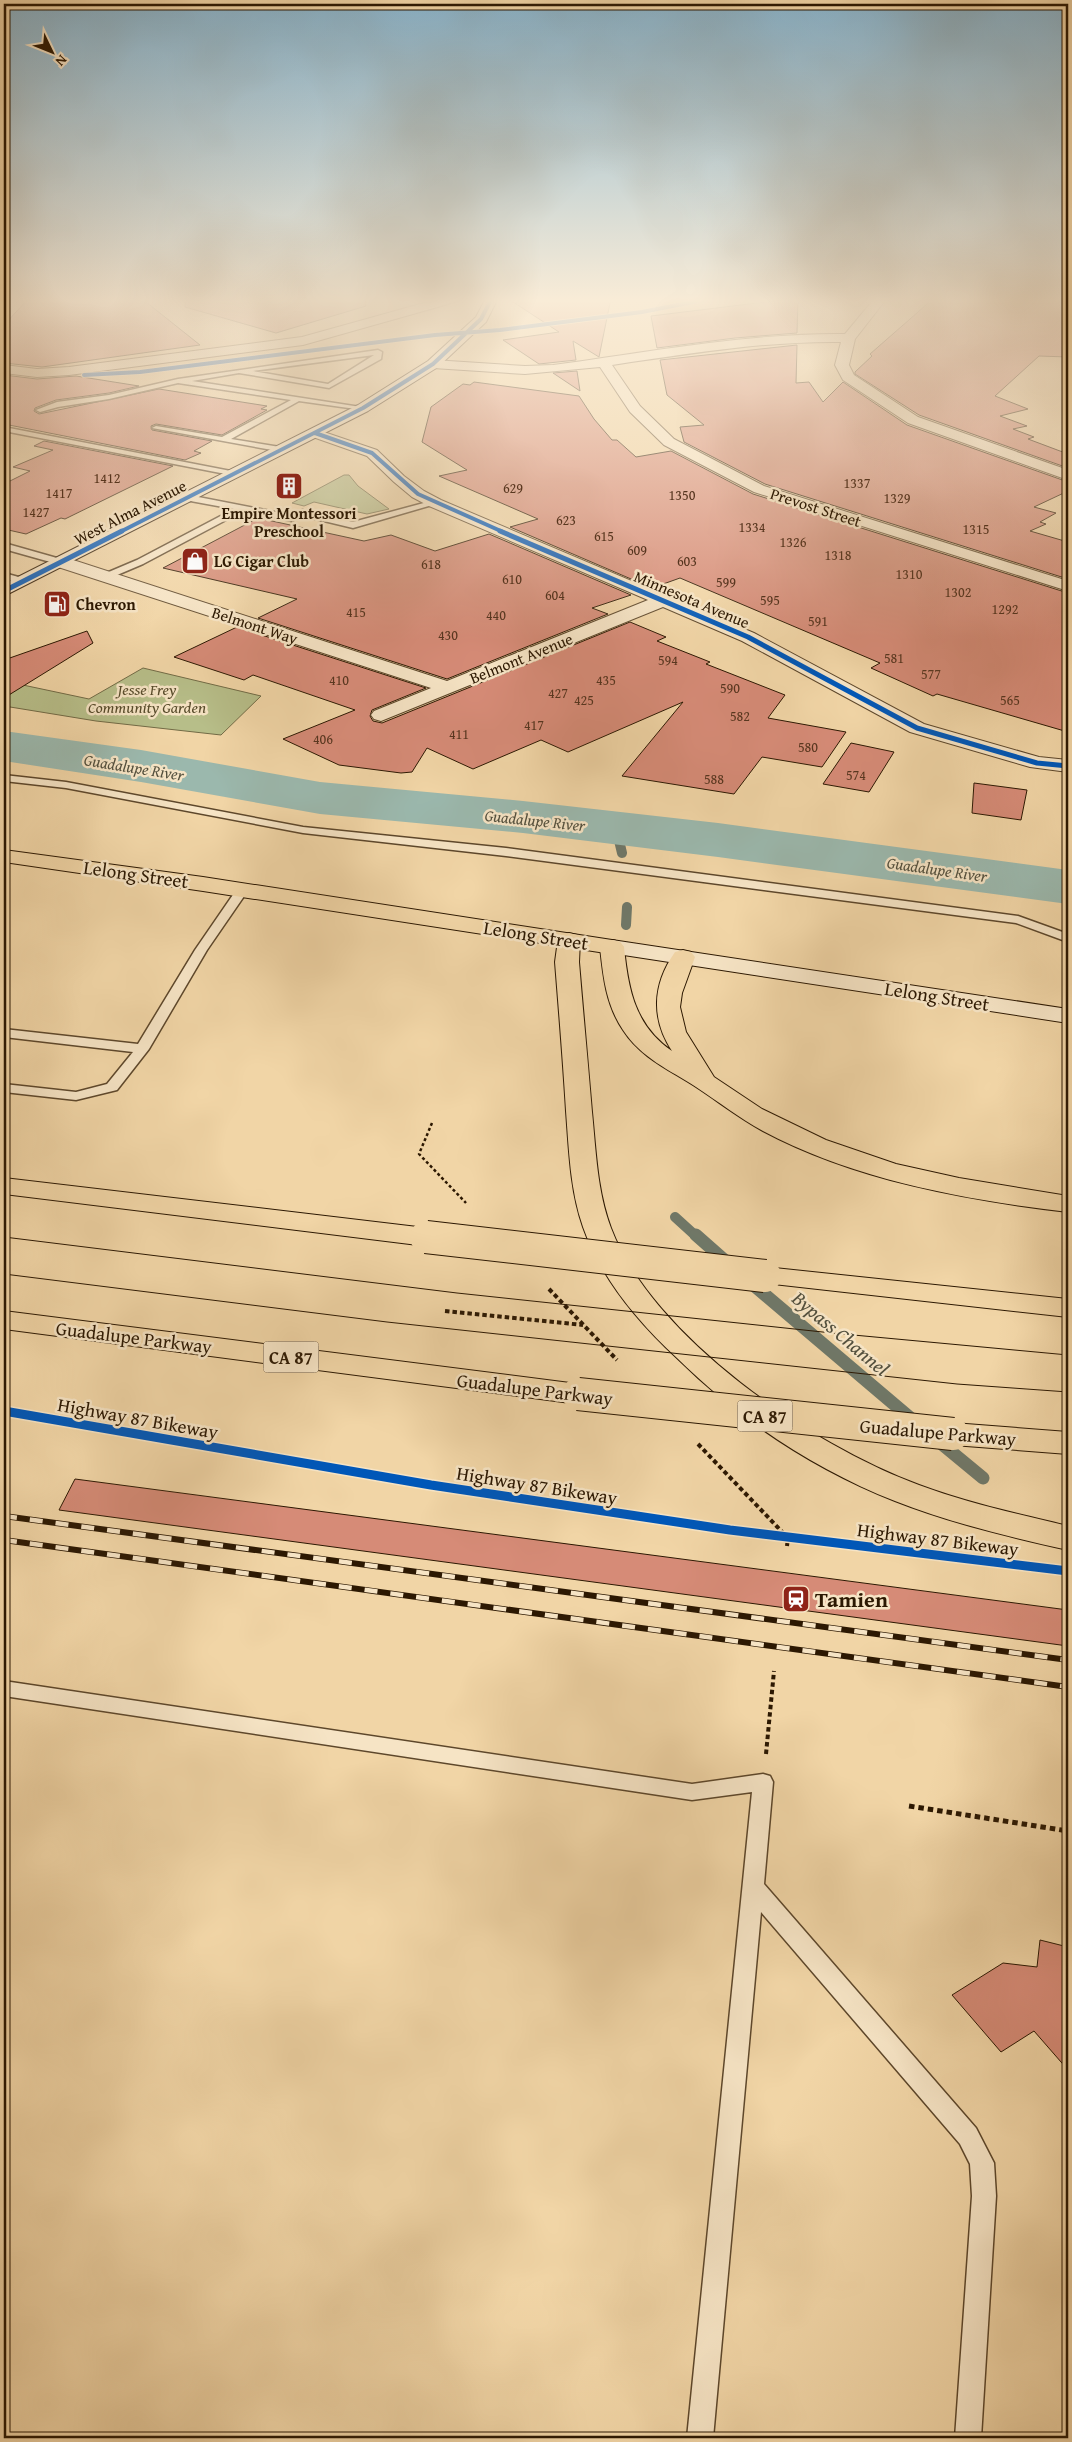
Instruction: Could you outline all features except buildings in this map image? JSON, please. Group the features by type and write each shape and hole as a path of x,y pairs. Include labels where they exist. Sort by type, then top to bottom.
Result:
{"main road":[{"name":"Lelong Street","path":"4,856 612,946"},
{"path":"569,940 567,962 585,1182 597,1228 621,1275 655,1321 713,1376 776,1425 840,1462 906,1493 957,1510 1068,1538"},
{"path":"612,946 619,998 634,1029 662,1058 706,1082 740,1107 783,1131 870,1164 941,1183 1068,1204"},
{"path":"683,957 668,995 667,1016 682,1049 706,1082"},
{"path":"4,1186 765,1276 1068,1308"},
{"path":"1009,1301 1068,1300"},
{"name":"Guadalupe Parkway","path":"4,1320 578,1394 953,1434 1068,1443"}],"street":[{"name":"West Alma Avenue","path":"4,591 315,434 355,412"},
{"name":"Prevost Street","path":"638,412 668,442 759,489 1068,586"},
{"path":"901,412 913,420 1068,475"},
{"name":"Minnesota Avenue","path":"315,434 372,453 398,479 418,494 435,503 748,638 918,728 1037,763 1068,766"},
{"name":"Belmont Way","path":"61,562 449,688"},
{"name":"Belmont Avenue","path":"380,715 662,601"},
{"name":"Lelong Street","path":"612,946 1068,1016"}],"lane":[{"path":"223,440 274,412"},
{"path":"156,428 283,450"},
{"path":"4,429 236,474"},
{"path":"188,498 292,518 302,513 353,525 435,503"},
{"path":"106,576 140,562 241,508"},
{"path":"4,546 61,562"},
{"path":"4,576 24,581"},
{"path":"4,778 66,785 304,830 506,852 1018,920 1068,938"},
{"path":"4,1088 76,1096 112,1087 142,1049 202,950 243,890"},
{"path":"4,1033 142,1049"},
{"path":"4,1688 692,1792 763,1782 700,2438"},
{"path":"754,1887 968,2136 982,2163 984,2196 968,2438"}],"path":[{"path":"432,1123 419,1154 467,1204"},
{"path":"542,1282 624,1367"},
{"path":"445,1311 584,1325"},
{"path":"692,1438 787,1542"},
{"path":"778,1536 787,1542"},
{"path":"787,1542 797,1539"},
{"path":"763,1782 774,1670"},
{"path":"909,1806 1068,1832"}],"green space":[{"path":"344,475 349,475 358,486 389,509 367,514 314,502 304,506 292,503"},
{"name":"Jesse Frey Community Garden","path":"143,668 261,696 221,735 96,721 4,706 4,681 89,699"}],"waterway":[{"name":"Guadalupe River","path":"4,746 141,766 320,798 523,817 718,840 1068,887"},
{"name":"Bypass Channel","path":"616,828 618,837"},
{"name":"Bypass Channel","path":"618,836 622,853"},
{"name":"Bypass Channel","path":"626,925 627,907"},
{"name":"Bypass Channel","path":"675,1217 697,1237"},
{"name":"Bypass Channel","path":"696,1235 730,1265"},
{"name":"Bypass Channel","path":"750,1282 915,1422"},
{"name":"Bypass Channel","path":"937,1440 983,1478"}],"tram line":[{"path":"4,1237 457,1293 832,1333 1068,1355"},
{"path":"4,1274 387,1322 957,1384 1068,1392"}],"railway":[{"path":"4,1516 1068,1660"},
{"path":"4,1540 1068,1687"}],"cycle path":[{"path":"4,591 355,412"},
{"path":"315,433 372,453 399,479 418,494 435,503 748,637 917,728 1037,763 1068,766"},
{"name":"Highway 87 Bikeway","path":"4,1411 431,1485 730,1530 1068,1571"}],"place":[{"name":"Empire Montessori Preschool","path":"289,486"},
{"name":"LG Cigar Club","path":"195,561"},
{"name":"Chevron","path":"57,604"},
{"name":"Tamien","path":"796,1599"}]}
